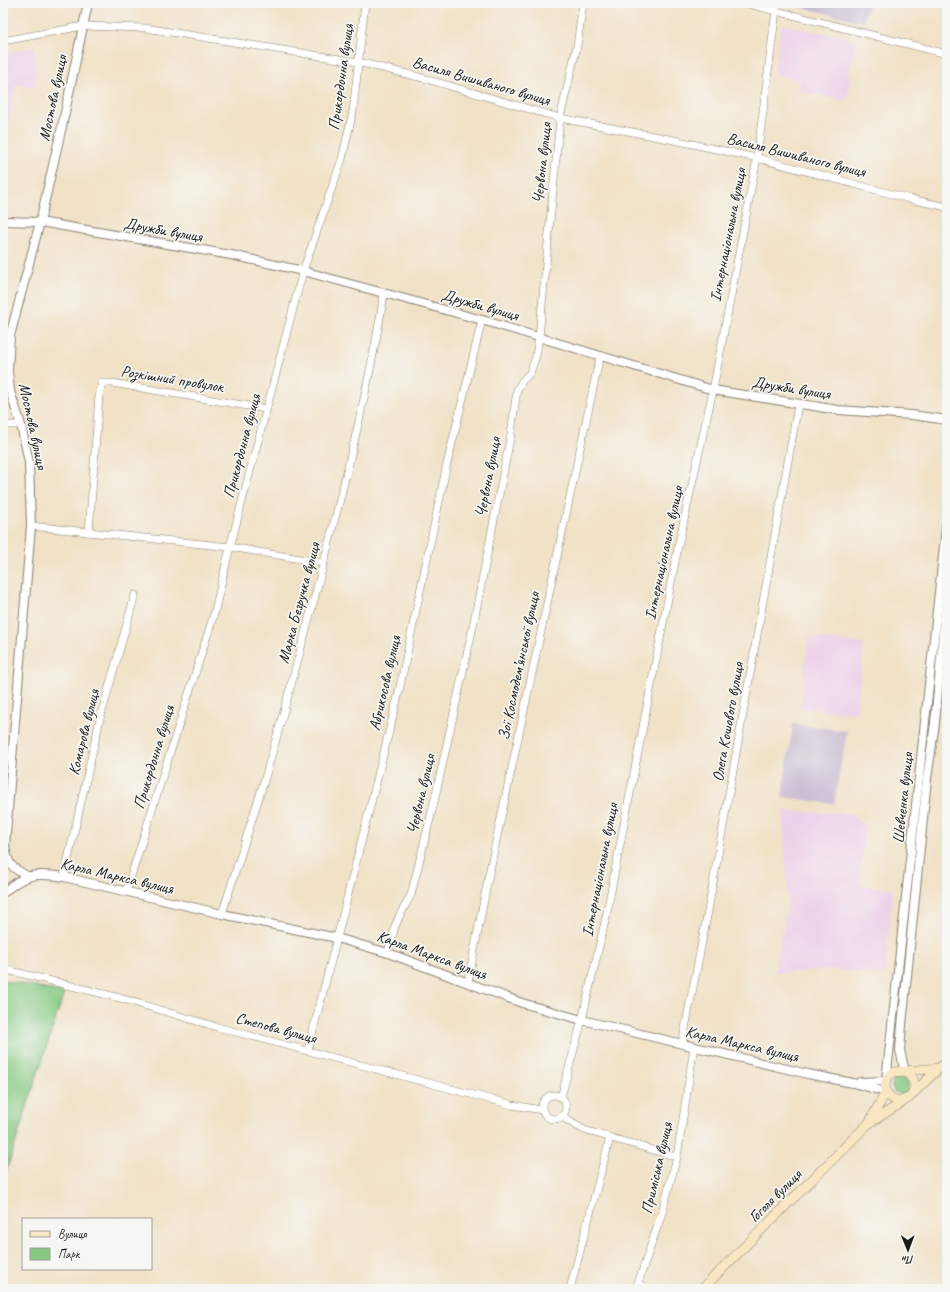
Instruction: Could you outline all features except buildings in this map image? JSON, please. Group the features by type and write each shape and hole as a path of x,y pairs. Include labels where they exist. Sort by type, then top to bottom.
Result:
{"main road":[{"name":"Гоголя вулиця","path":"702,1289 868,1124 906,1100 947,1061"},
{"path":"886,1081 894,1072 940,1068"},
{"path":"905,1072 913,1080 913,1092"},
{"name":"Гоголя вулиця","path":"868,1124 886,1092 886,1081"},
{"path":"886,1092 894,1100 906,1100"}],"street":[{"name":"Мостова вулиця","path":"27,876 10,865 6,856 5,846 31,526 29,462 21,425 10,391 8,371 10,336 40,222 88,3"},
{"name":"Прикордонна вулиця","path":"126,892 214,614 230,547 303,271 342,159 353,111 365,3"},
{"name":"Червона вулиця","path":"388,953 395,926 411,895 432,811 473,628 511,434 517,390 522,381 530,373 536,356 560,118 576,46 583,3"},
{"path":"745,3 947,54"},
{"name":"Інтернаціональна вулиця","path":"561,1097 582,1020 606,917 678,547 713,390 757,158 776,10"},
{"name":"Василя Вишиваного вулиця","path":"3,41 83,26 145,28 267,46 358,62 419,77 560,118 757,158 910,199 947,207"},
{"name":"Дружби вулиця","path":"3,221 40,222 231,255 303,271 482,320 713,390 798,405 838,410 912,415 947,420"},
{"name":"Марка Безручка вулиця","path":"222,914 264,782 324,563 356,436 375,349 384,294"},
{"name":"Абрикосова вулиця","path":"308,1050 338,938 398,696 447,464 482,320"},
{"name":"Зої Космодем’янської вулиця","path":"468,982 489,874 600,356"},
{"name":"Розкішний провулок","path":"90,532 99,396 102,383 112,383 266,409"},
{"name":"Олега Кошового вулиця","path":"682,1044 708,911 798,405"},
{"path":"3,424 21,425"},
{"name":"Шевченка вулиця","path":"886,1081 947,519"},
{"path":"31,526 141,539 230,547 324,563"},
{"name":"Шевченка вулиця","path":"905,1072 900,1050 947,589"},
{"name":"Комарова вулиця","path":"64,877 100,719 135,595"},
{"path":"931,668 940,669"},
{"path":"911,850 920,850"},
{"name":"Карла Маркса вулиця","path":"3,893 14,883 27,876 44,874 64,877 222,914 338,938 388,953 522,1003 582,1020 886,1092"},
{"name":"Степова вулиця","path":"3,969 120,998 217,1027 308,1050 512,1106 542,1110"},
{"name":"Приміська вулиця","path":"645,1289 638,1283 661,1216 677,1157 694,1047"},
{"name":"Карла Маркса вулиця","path":"853,1083 886,1081"},
{"path":"554,1095 561,1097 565,1103 566,1110 562,1116 554,1119 550,1118 542,1110 542,1106 546,1098 554,1095"},
{"path":"562,1116 584,1130 677,1157"},
{"path":"570,1289 610,1138"}],"shaded area":[{"path":"784,3 868,3 863,22"},
{"path":"781,24 857,40 848,75 851,82 846,101 798,91 800,80 774,75"},
{"path":"35,47 36,86 15,85 3,155 3,53"},
{"path":"808,637 864,644 856,713 800,708"},
{"path":"793,724 847,731 834,804 782,797"},
{"path":"783,811 848,813 865,826 860,885 893,889 885,975 836,970 774,973 788,901"}],"green space":[{"path":"3,980 64,993 3,1181"},
{"path":"897,1078 903,1078 908,1083 906,1092 903,1094 897,1094 892,1089 892,1083"}]}
